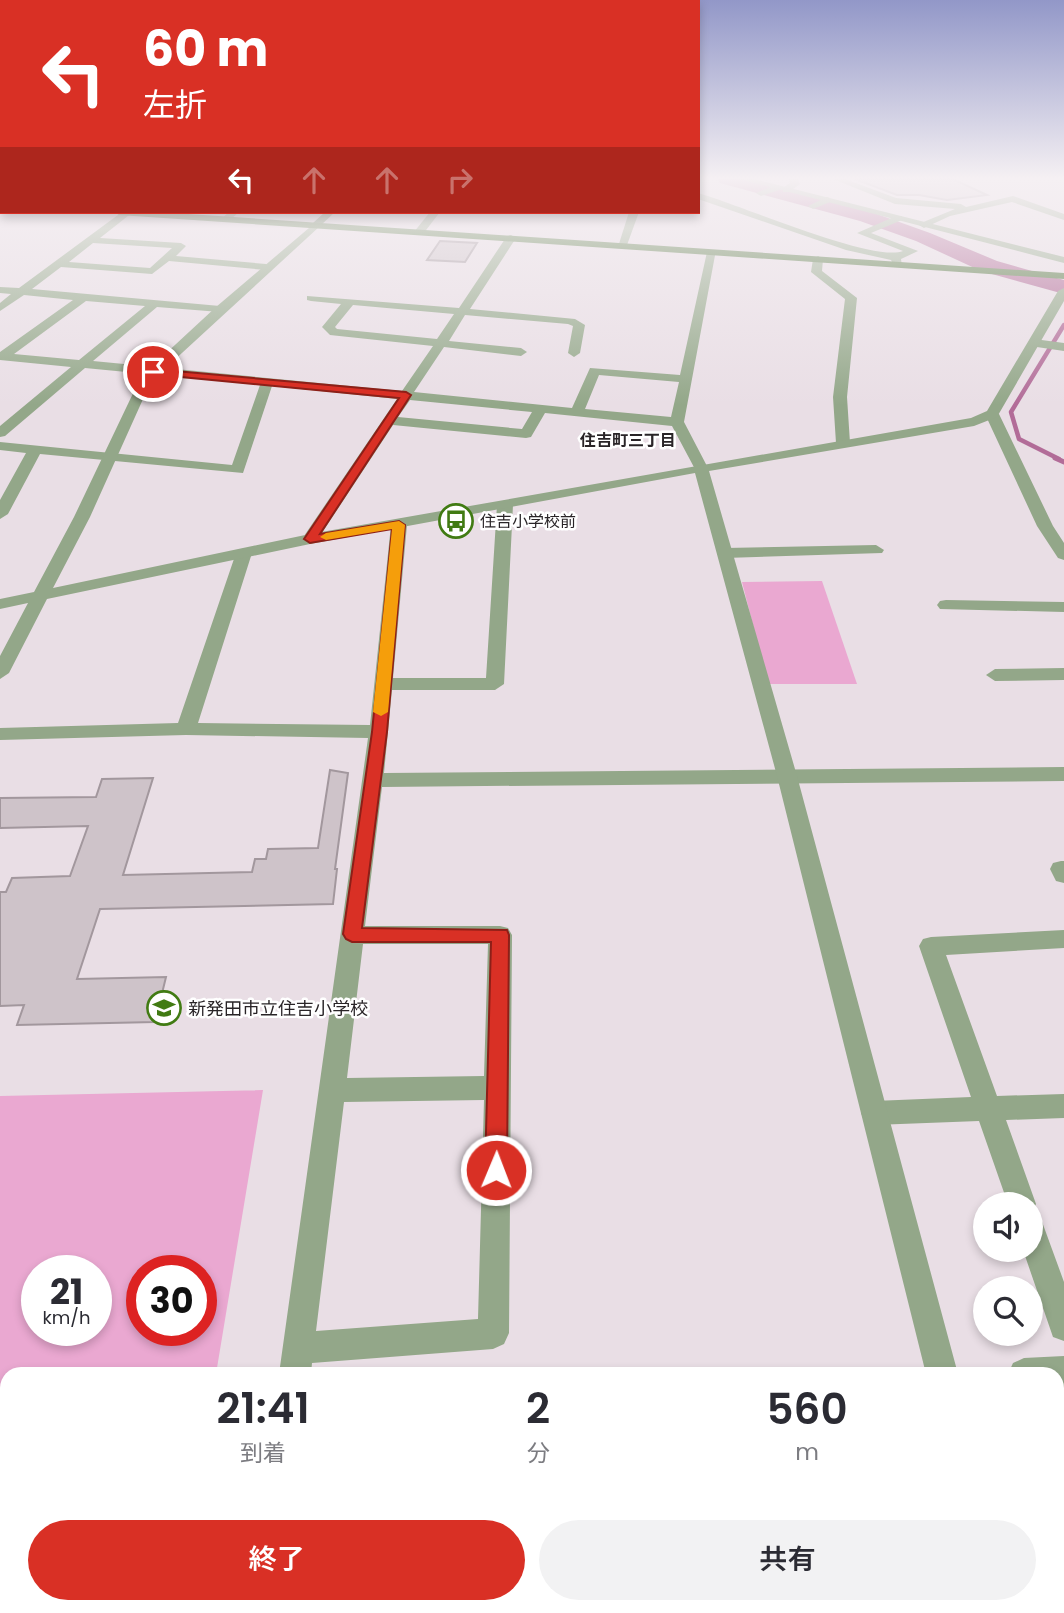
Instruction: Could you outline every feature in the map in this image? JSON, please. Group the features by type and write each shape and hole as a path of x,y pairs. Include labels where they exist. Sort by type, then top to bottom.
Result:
{"main road":[{"path":"746,254 897,261 1064,276"}],"street":[{"path":"0,308 72,254"},
{"path":"59,264 152,271 171,254"},
{"path":"0,673 110,458 142,388 153,372 282,254"},
{"path":"310,539 500,254"},
{"path":"712,254 677,422 701,468 725,553 787,776 940,1367"},
{"path":"873,254 897,261 908,254"},
{"path":"1041,254 1064,260"},
{"path":"167,258 267,267"},
{"path":"818,259 816,272 851,298 840,397 843,443"},
{"path":"0,290 220,309"},
{"path":"0,604 310,539 974,422 992,414 1063,292"},
{"path":"4,360 84,297"},
{"path":"311,298 572,321 579,326 574,353"},
{"path":"350,301 328,327 334,332 521,352"},
{"path":"0,433 155,303"},
{"path":"1034,343 1064,346"},
{"path":"4,360 82,364 677,422"},
{"path":"577,412 594,371 687,379"},
{"path":"0,446 238,470 267,383"},
{"path":"390,420 526,433 541,408"},
{"path":"992,414 1045,526 1064,555"},
{"path":"0,514 35,450"},
{"path":"382,684 495,684 505,505"},
{"path":"352,934 500,935 493,1333 296,1361 352,934 379,732 399,525"},
{"path":"725,553 876,550"},
{"path":"186,729 244,552"},
{"path":"946,605 1064,607"},
{"path":"995,675 1064,674"},
{"path":"0,734 186,729 379,732"},
{"path":"373,780 1064,774"},
{"path":"1064,869 1061,869 1064,875"},
{"path":"1018,1192 931,946 1064,939"},
{"path":"332,1090 497,1088"},
{"path":"874,1113 1064,1106"},
{"path":"1042,1262 1064,1326"}],"shaded area":[{"path":"822,581 857,684 768,684 742,582"},
{"path":"263,1090 217,1367 0,1367 0,1096"}],"building":[{"path":"431,254 470,254 465,262 427,260"},
{"path":"330,770 348,773 333,904 100,909 77,979 166,977 155,1022 17,1025 24,1005 0,1006 0,892 6,892 12,878 70,876 88,826 0,828 0,798 96,797 102,779 153,778 123,875 252,872 255,859 266,859 268,849 318,848"}],"waterway":[{"path":"962,254 989,266 1064,287"},
{"path":"1059,459 1019,439 1011,412 1064,325"},
{"path":"1055,458 1064,462"}],"slow traffic":[{"path":"326,537 399,525 381,712"}],"place":[{"name":"住吉小学校前","path":"456,521"},
{"name":"新発田市立住吉小学校","path":"164,1008"}],"district":[{"name":"住吉町三丁目","path":"628,440"}],"route":[{"path":"153,372 406,395 310,539 399,525 379,732 352,934 500,935 496,1170"}]}
